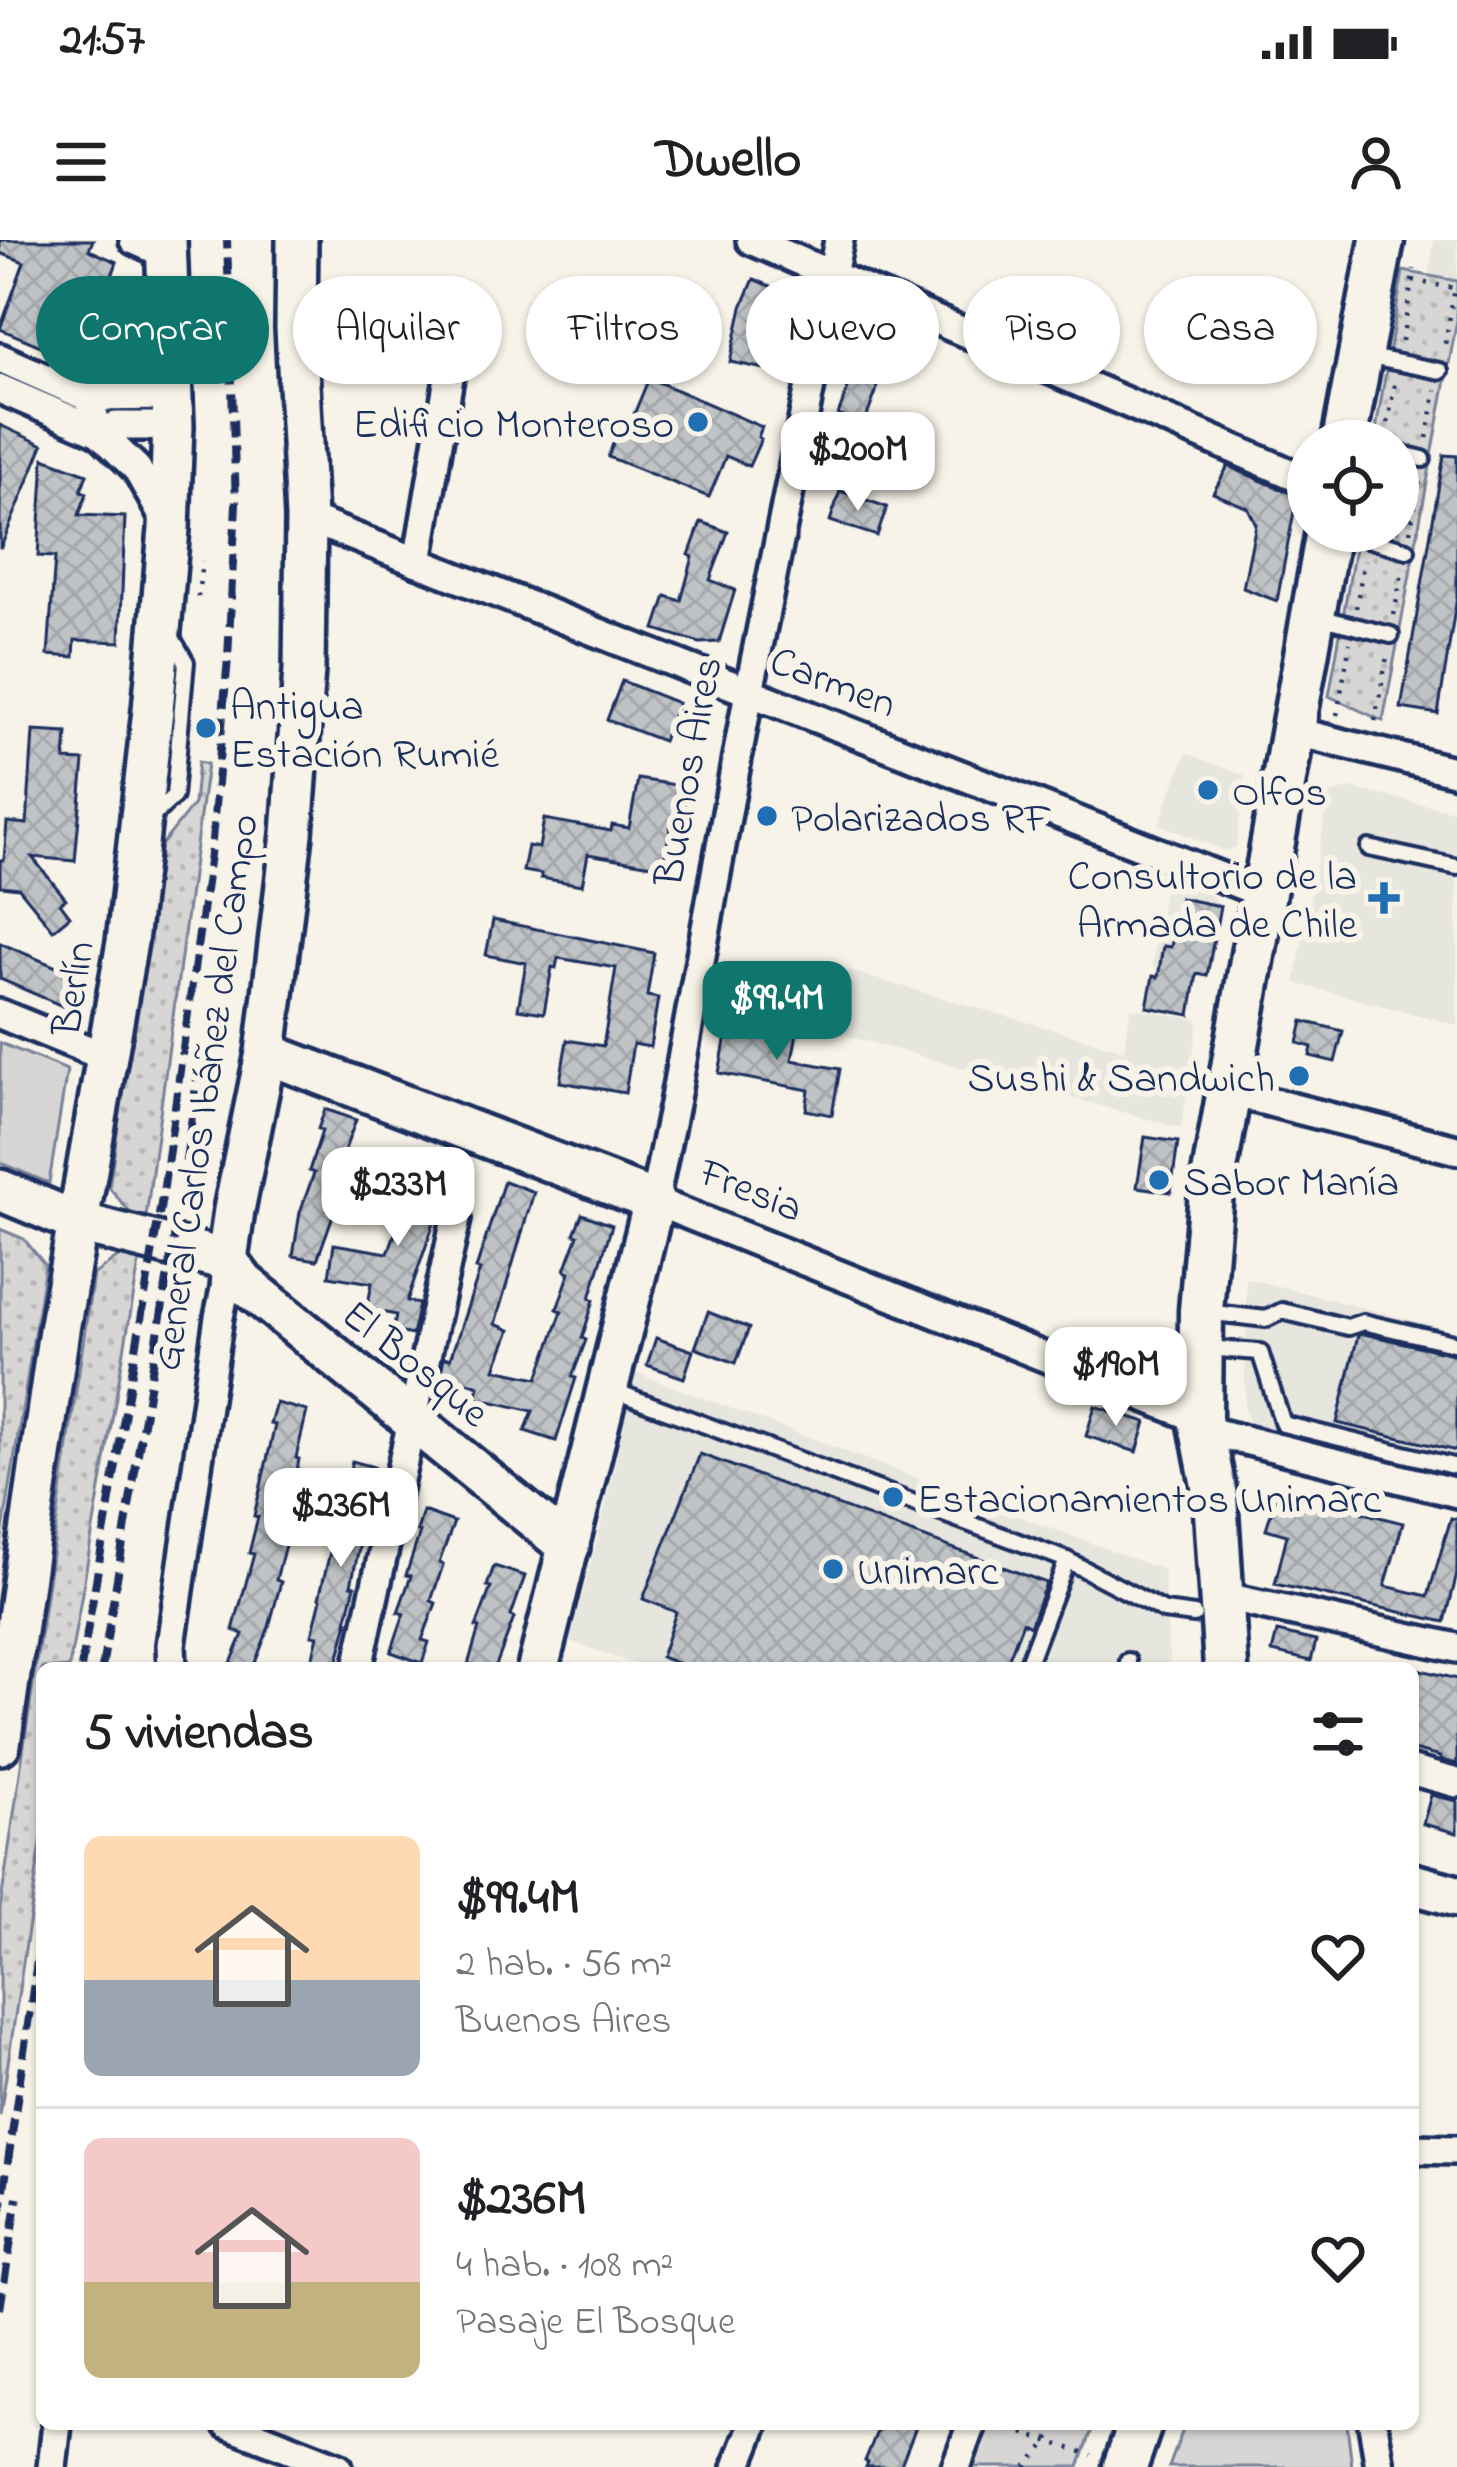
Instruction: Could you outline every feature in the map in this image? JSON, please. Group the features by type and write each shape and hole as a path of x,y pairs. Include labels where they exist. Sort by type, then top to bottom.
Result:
{"main road":[{"name":"General Carlos Ibáñez del Campo","path":"227,1260 266,1053 294,810 304,670 306,518 296,328 297,240"},
{"path":"1348,420 1382,240"},
{"name":"Berlín","path":"156,245 162,276"},
{"name":"Berlín","path":"0,1744 59,1330 128,942 170,529 172,384"},
{"path":"1220,1662 1207,1606 1215,1496 1200,1424 1200,1329 1211,1192 1324,552"},
{"name":"Fresia","path":"266,1053 654,1201"},
{"path":"0,1190 79,1223 227,1260"},
{"name":"Buenos Aires","path":"540,1662 654,1201"},
{"name":"El Bosque","path":"227,1260 244,1283 569,1547"},
{"path":"1419,1886 1457,1896"},
{"path":"1125,2466 1139,2430"}],"street":[{"path":"751,240 832,276"},
{"name":"Buenos Aires","path":"832,276 839,240"},
{"path":"939,322 1287,472"},
{"path":"0,358 88,397 173,411"},
{"path":"88,397 103,384"},
{"path":"418,562 448,384"},
{"name":"Buenos Aires","path":"654,1201 810,384"},
{"path":"0,389 99,431 137,470 170,529"},
{"path":"88,397 99,431"},
{"path":"99,431 173,411"},
{"name":"Carmen","path":"306,518 1264,894"},
{"path":"1293,731 1457,772"},
{"path":"0,1014 108,1058"},
{"path":"1227,1091 1457,1150"},
{"name":"Fresia","path":"654,1201 1200,1424 1457,1493"},
{"path":"359,1662 455,1219"},
{"name":"General Carlos Ibáñez del Campo","path":"171,1662 170,1645 227,1260"},
{"path":"1207,1606 1457,1648"},
{"path":"1419,1773 1457,1783"},
{"path":"1419,2149 1457,2150"},
{"path":"52,2467 56,2430"},
{"path":"243,2430 338,2467"},
{"path":"737,2467 752,2430"},
{"path":"956,2467 970,2430"},
{"path":"1374,2430 1380,2467"}],"lane":[{"path":"1360,356 1440,371"},
{"path":"1419,458 1424,459"},
{"path":"1313,616 1391,635"},
{"path":"1369,848 1457,867"},
{"path":"1200,1329 1282,1311 1348,1327 1364,1322 1457,1344"},
{"path":"1200,1329 1260,1352 1283,1424 1457,1467"},
{"path":"609,1389 1067,1560 1164,1611 1207,1606"},
{"path":"1028,1662 1067,1560"}],"path":[{"path":"1413,281 1455,288 1419,486"},
{"path":"1370,750 1407,552"},
{"path":"1013,2430 1125,2466"},
{"path":"1026,2467 1049,2441 1050,2430"}],"shaded area":[{"path":"1434,240 1457,240 1457,281 1429,276"},
{"path":"1403,271 1457,281 1457,320 1419,526 1419,420 1378,420"},
{"path":"1354,552 1414,552 1383,721 1329,696"},
{"path":"1186,753 1245,776 1236,847 1225,851 1159,824"},
{"path":"198,762 207,764 146,1217 131,1214 109,1187 159,848 194,804"},
{"name":"Consultorio de la Armada de Chile","path":"1349,788 1457,812 1457,1025 1295,983 1329,795"},
{"path":"1166,879 1212,896 1220,906 1207,976 1152,967"},
{"path":"810,960 1124,1050 1131,1008 1199,1020 1181,1128 797,1022"},
{"path":"0,1043 67,1070 49,1183 0,1163"},
{"path":"0,1229 24,1239 45,1265 0,1550"},
{"path":"121,1255 140,1258 70,1662 36,1662 93,1275"},
{"path":"1246,1278 1457,1332 1457,1481 1253,1430 1245,1410"},
{"path":"636,1373 1163,1570 1170,1662 629,1662 570,1641"},
{"path":"36,1664 36,1877 0,2116 0,1909"},
{"path":"987,2430 1092,2430 1079,2467 973,2467"},
{"path":"1183,2430 1348,2430 1352,2467 1169,2467"}],"building":[{"path":"0,240 93,240 89,250 117,262 112,276 36,276 36,344 0,329 24,262 0,253"},
{"path":"746,298 746,365 730,362"},
{"path":"647,384 663,384 762,427 749,466 726,456 709,497 608,457 619,428 627,431"},
{"path":"849,384 878,384 864,424 838,415"},
{"path":"0,425 43,445 1,547 0,547"},
{"path":"1444,455 1457,456 1457,597 1438,714 1401,708"},
{"path":"44,458 87,474 81,491 87,493 79,515 125,517 120,642 75,640 74,657 48,655 55,557 38,556"},
{"path":"1228,466 1287,492 1287,548 1277,601 1243,588 1256,524 1248,508 1213,493"},
{"path":"840,491 887,507 877,536 830,521"},
{"path":"701,522 728,532 710,580 735,590 719,642 700,643 655,629 666,596 681,601"},
{"path":"622,681 678,703 663,741 607,720"},
{"path":"33,731 67,733 65,760 84,761 75,861 32,857 66,899 60,903 70,916 53,930 19,888 0,886 7,822 27,824"},
{"path":"638,779 688,787 681,825 671,823 663,867 588,854 582,885 523,871 528,846 539,848 544,819 611,831 612,825 629,828"},
{"path":"1180,898 1220,906 1207,976 1197,974 1190,1015 1147,1007 1163,946 1171,947"},
{"path":"493,920 654,953 647,996 658,998 650,1047 633,1044 625,1093 560,1082 567,1040 603,1046 616,968 558,958 544,1013 518,1009 526,963 486,955"},
{"path":"0,943 80,977 67,1008 0,979"},
{"path":"729,1020 797,1033 792,1060 840,1069 832,1115 806,1110 809,1090 719,1073"},
{"path":"1303,1021 1343,1031 1335,1062 1310,1056 1312,1047 1298,1043"},
{"path":"325,1109 356,1120 341,1160 346,1161 336,1191 341,1193 317,1260 293,1256"},
{"path":"1145,1137 1178,1142 1171,1192 1137,1187"},
{"path":"419,1150 449,1161 437,1192 444,1194 407,1301 419,1304 412,1335 393,1331 396,1315 367,1309 372,1283 329,1276 334,1244 388,1253 417,1172 412,1170"},
{"path":"504,1181 534,1192 495,1324 510,1330 495,1369 538,1378 562,1311 557,1309 570,1272 565,1270 582,1214 612,1225 590,1298 594,1300 582,1338 586,1340 556,1441 525,1431 533,1411 476,1398 479,1386 441,1373 480,1270 476,1269"},
{"path":"708,1312 749,1328 736,1363 695,1348"},
{"path":"1358,1335 1457,1355 1457,1451 1337,1423"},
{"path":"656,1338 693,1351 684,1378 647,1365"},
{"path":"276,1403 307,1411 281,1539 286,1541 276,1580 281,1582 269,1627 255,1662 231,1662 243,1634 233,1630 254,1554 249,1553 258,1517 254,1516 275,1425 270,1424"},
{"path":"1095,1406 1146,1422 1137,1452 1086,1436"},
{"name":"Unimarc","path":"700,1454 1046,1583 1030,1626 1023,1622 1007,1662 674,1662 661,1657 676,1612 643,1599"},
{"path":"352,1461 374,1467 362,1510 367,1511 351,1585 355,1586 338,1662 312,1662 319,1598"},
{"path":"1278,1491 1403,1523 1385,1586 1428,1596 1451,1518 1457,1519 1457,1574 1445,1622 1275,1584 1287,1535 1266,1529"},
{"path":"423,1511 454,1522 439,1563 443,1565 422,1640 429,1642 422,1662 391,1652 404,1614 398,1612 411,1576 406,1575"},
{"path":"494,1566 525,1576 497,1662 469,1662 491,1587 487,1586"},
{"path":"1277,1632 1316,1641 1311,1661 1272,1652"},
{"path":"1419,1670 1457,1679 1457,1764 1419,1752"},
{"path":"1431,1795 1457,1801 1457,1833 1423,1824"},
{"path":"878,2430 915,2430 900,2467 866,2467"}],"railway":[{"path":"82,1662 164,1186 212,840 236,504 227,240"},
{"path":"103,1662 198,1071"},
{"path":"0,2217 36,1968"},
{"path":"0,2309 18,2197"}],"place":[{"name":"Edificio Monteroso","path":"698,422"},
{"name":"Antigua Estación Rumié","path":"206,728"},
{"name":"Olfos","path":"1208,790"},
{"name":"Polarizados RF","path":"767,816"},
{"name":"Consultorio de la Armada de Chile","path":"1384,898"},
{"name":"Sushi & Sandwich","path":"1299,1076"},
{"name":"Sabor Manía","path":"1159,1180"},
{"name":"Estacionamientos Unimarc","path":"893,1497"},
{"name":"Unimarc","path":"833,1569"}]}
